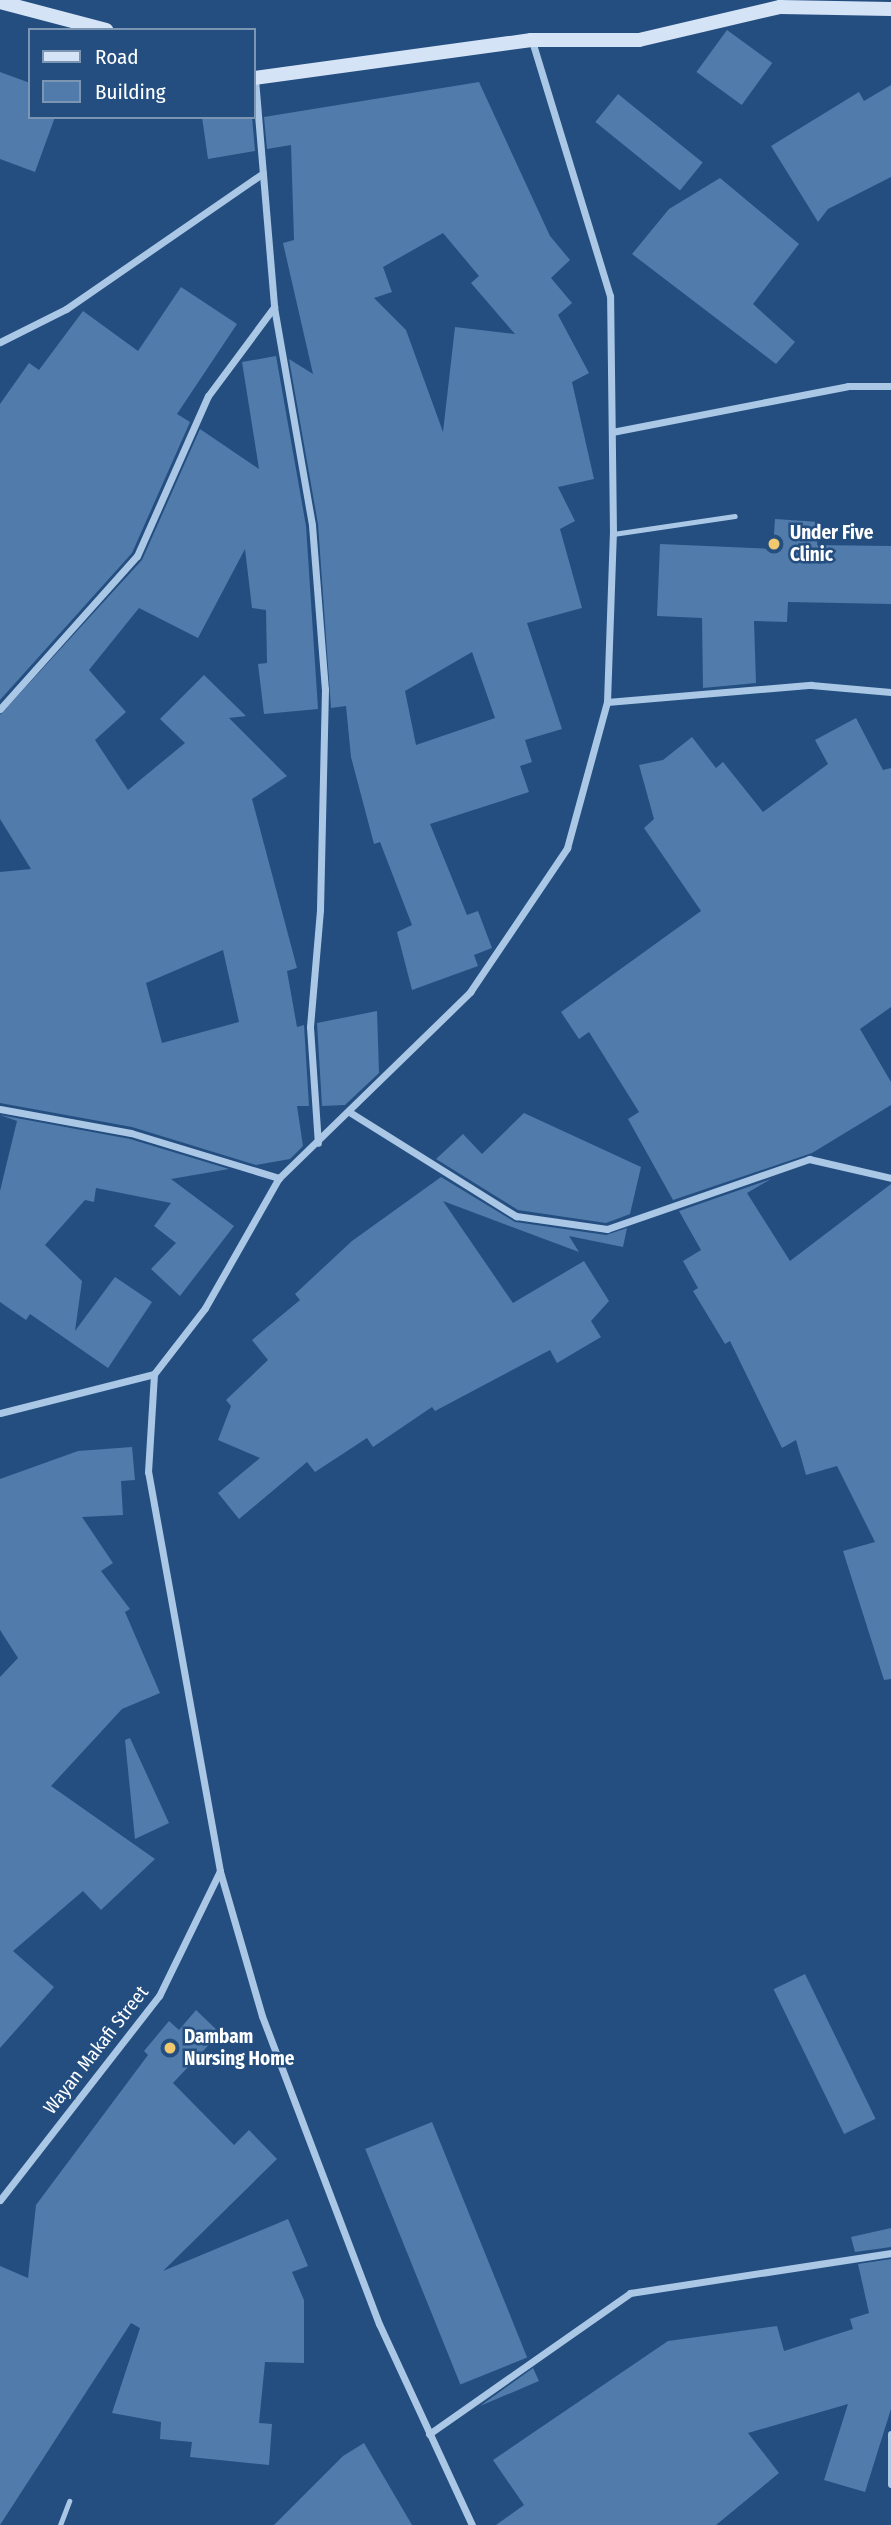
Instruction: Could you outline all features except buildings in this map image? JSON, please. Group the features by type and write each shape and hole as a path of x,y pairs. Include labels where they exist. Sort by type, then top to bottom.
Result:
{"street":[{"path":"0,2 98,28"},
{"path":"256,78 531,40 639,40 780,7 891,9"},
{"path":"472,2525 379,2324 262,2016 220,1871 148,1472 154,1374 205,1308 279,1178 351,1113 470,992 567,848 607,702 613,534 610,296 531,40"},
{"path":"256,99 274,307 312,525 325,689 320,910 310,1027 318,1143"},
{"path":"0,342 65,309 263,173"},
{"path":"0,709 137,556 208,396 274,307"},
{"path":"612,432 848,386 891,386"},
{"path":"607,702 811,685 891,692"},
{"path":"0,1109 131,1133 279,1178"},
{"path":"351,1113 516,1216 607,1229 809,1159 891,1178"},
{"path":"0,1413 154,1374"},
{"name":"Wayan Makafi Street","path":"0,2200 159,1996 220,1871"},
{"path":"429,2434 630,2293 891,2253"},
{"path":"891,2434 891,2484"}],"lane":[{"path":"613,534 735,516"},
{"path":"60,2525 69,2501"}],"place":[{"name":"Under Five Clinic","path":"774,544"},
{"name":"Dambam Nursing Home","path":"170,2048"}]}
